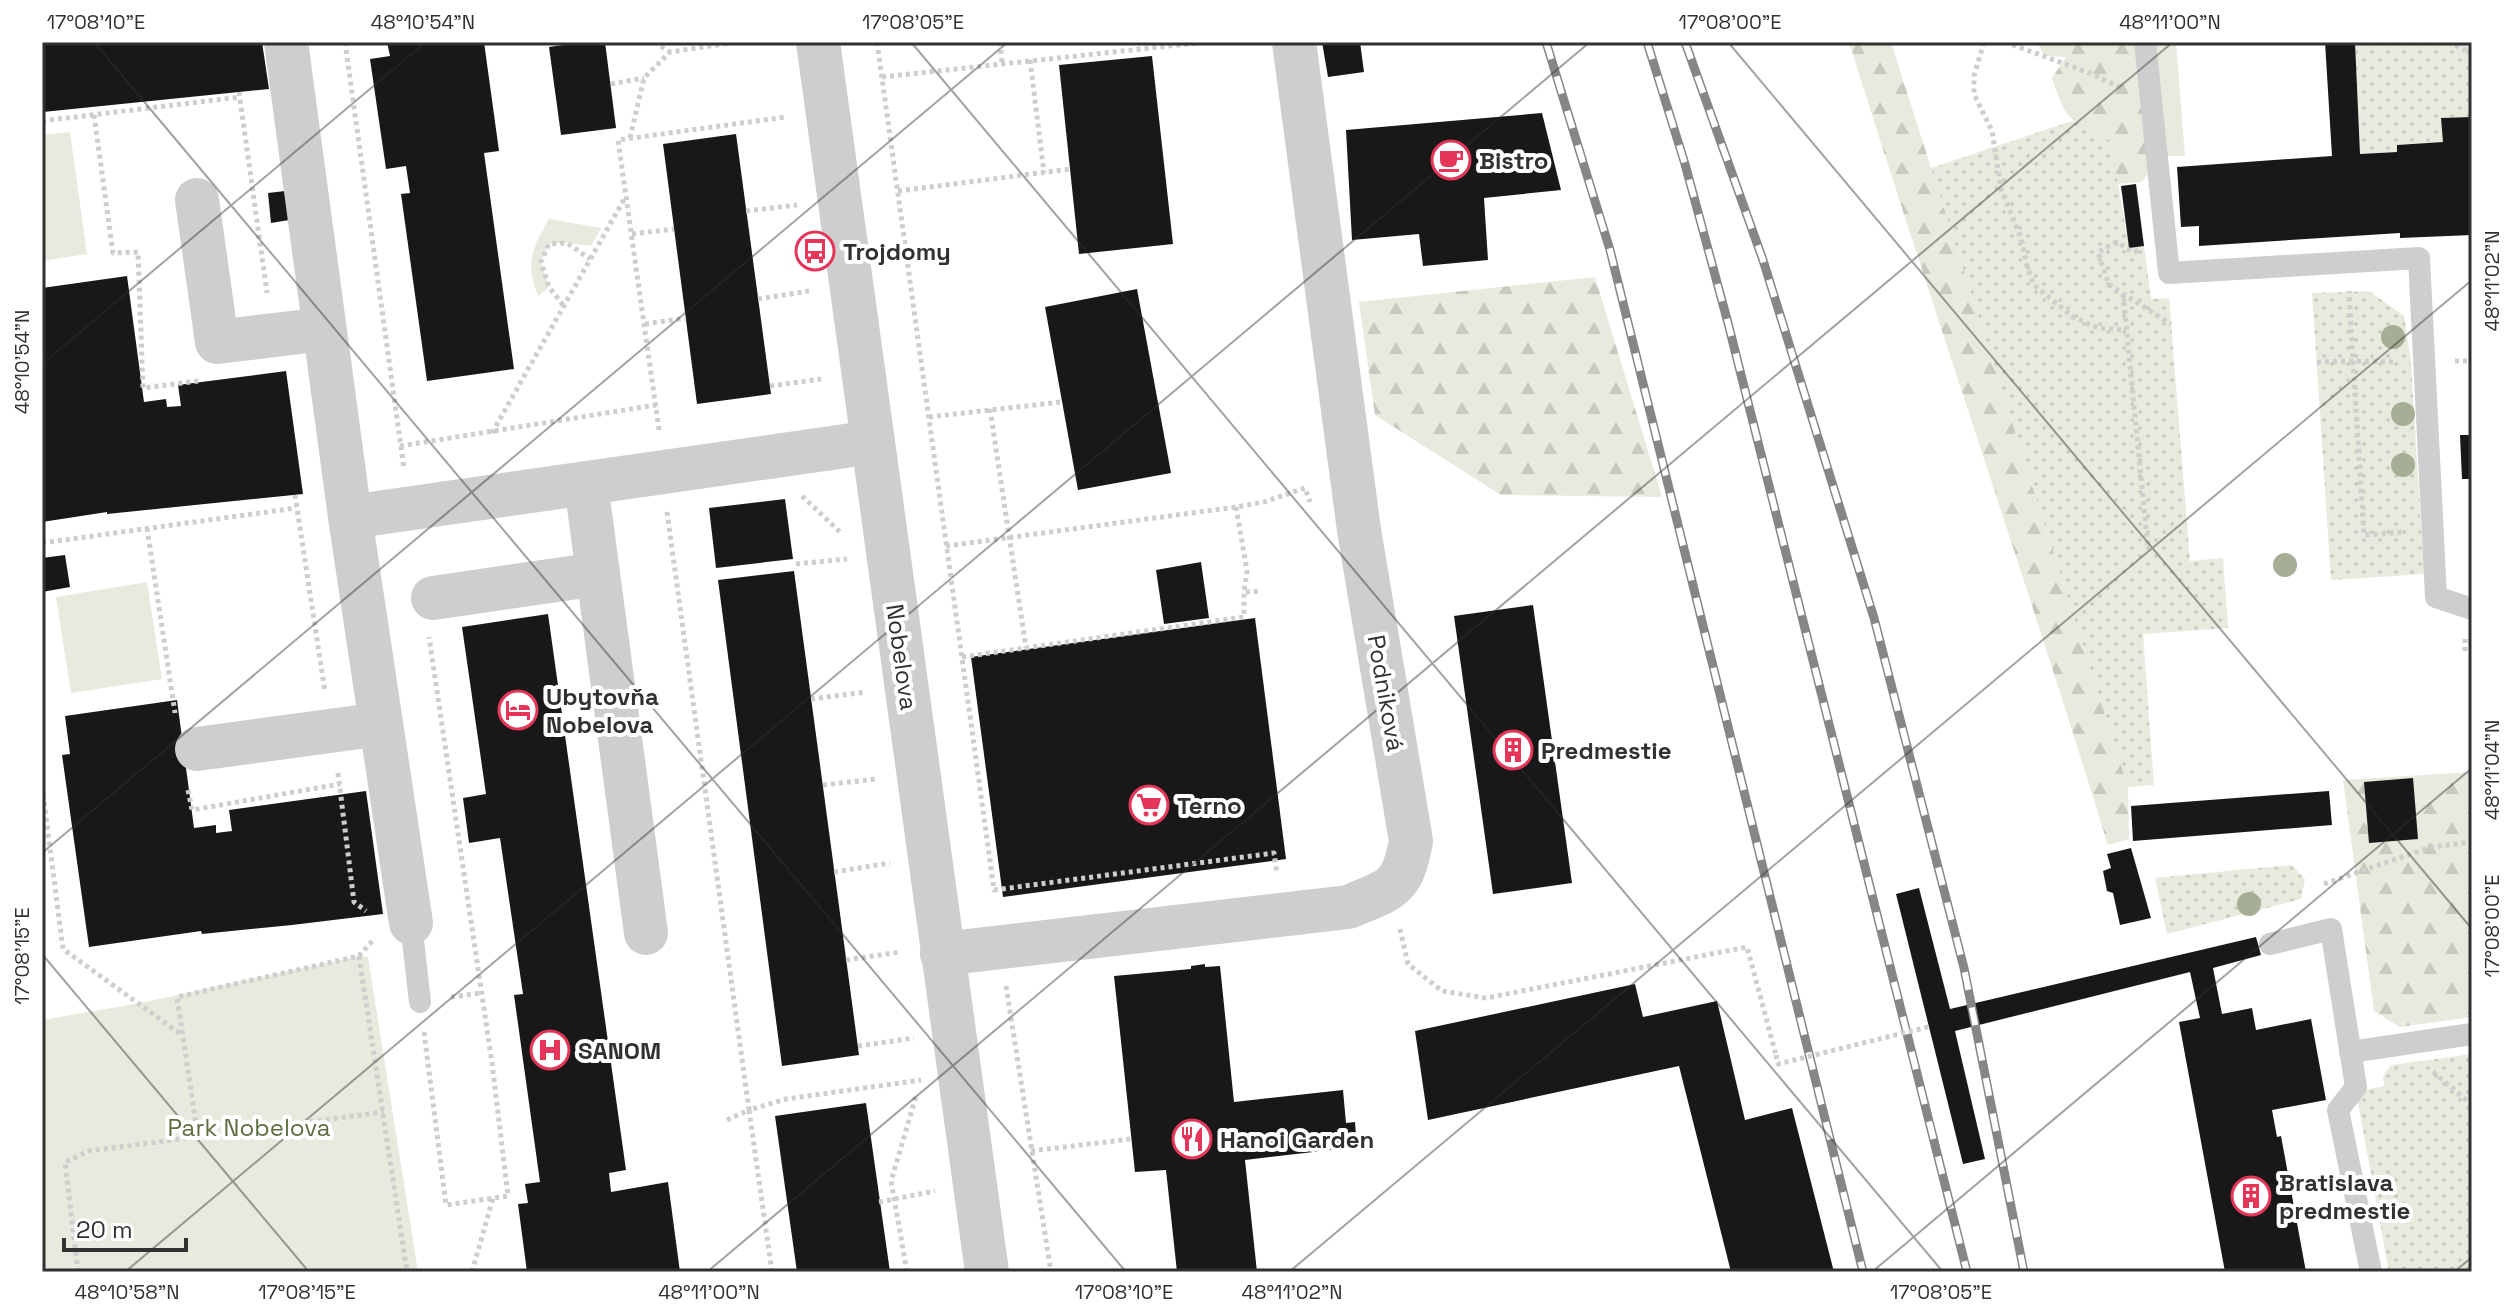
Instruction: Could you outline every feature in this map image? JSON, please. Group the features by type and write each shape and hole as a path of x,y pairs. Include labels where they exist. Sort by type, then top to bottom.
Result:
{"street":[{"path":"286,42 381,724 399,924"},
{"name":"Nobelova","path":"818,42 873,442 928,952 987,1272"},
{"name":"Podniková","path":"1294,42 1359,530 1411,841 1406,868 1391,888"},
{"path":"197,200 217,342 324,329"},
{"path":"350,517 873,442"},
{"path":"586,484 646,933"},
{"path":"430,615 598,574"},
{"path":"197,749 381,724"},
{"path":"928,952 1348,907 1391,888"}],"lane":[{"path":"2145,42 2169,273 2419,258 2436,597 2472,609"},
{"path":"399,924 420,1002"},
{"path":"2270,944 2331,929 2356,1087 2338,1110 2371,1272"},
{"path":"2350,1052 2472,1034"}],"path":[{"path":"345,42 409,509"},
{"path":"654,42 670,52"},
{"path":"630,139 644,78 670,52 737,42"},
{"path":"877,42 1011,1028 1051,1272"},
{"path":"1000,42 1002,62"},
{"path":"882,77 1206,42"},
{"path":"1984,42 1974,76 1974,94 1992,131 2001,189 2021,238 2034,285 2073,317 2098,328 2126,330"},
{"path":"2005,42 2092,74 2152,103"},
{"path":"2448,42 2472,53"},
{"path":"1030,60 1044,173"},
{"path":"611,84 644,78"},
{"path":"42,121 239,95 273,335"},
{"path":"94,115 113,253 138,252 143,388 203,381"},
{"path":"658,414 618,140 800,115"},
{"path":"898,191 1071,169"},
{"path":"492,433 626,195"},
{"path":"746,211 810,203"},
{"path":"632,234 674,229"},
{"path":"2166,245 2132,252 2117,242 2098,252 2109,285 2171,324"},
{"path":"563,306 549,287 541,262 549,244 567,243 590,259"},
{"path":"2348,262 2364,535"},
{"path":"758,299 822,290"},
{"path":"2123,294 2148,548"},
{"path":"645,324 686,318"},
{"path":"2317,362 2425,362"},
{"path":"770,386 824,378"},
{"path":"929,417 1061,402"},
{"path":"400,446 656,405"},
{"path":"990,409 1026,648"},
{"path":"662,473 772,1272"},
{"path":"946,546 1236,507 1264,502 1305,488 1310,503"},
{"path":"795,489 845,538"},
{"path":"198,1137 177,997 359,956 399,924 354,902 295,495"},
{"path":"962,657 1244,617 1247,571 1236,507"},
{"path":"42,543 296,508"},
{"path":"796,564 850,559"},
{"path":"1244,592 1262,591"},
{"path":"430,615 481,993 508,1196 446,1205 420,1002 481,993"},
{"path":"811,699 879,690"},
{"path":"823,785 889,778"},
{"path":"42,786 63,949 183,1036"},
{"path":"2324,884 2431,847 2472,842"},
{"path":"994,890 1274,853"},
{"path":"834,872 903,861"},
{"path":"1391,888 1408,964 1442,991 1486,998 1747,947 1778,1064 1932,1026"},
{"path":"846,960 928,952"},
{"path":"359,956 407,1272"},
{"path":"858,1046 927,1036"},
{"path":"727,1120 786,1099 934,1079"},
{"path":"907,1272 891,1181 921,1080"},
{"path":"78,1272 65,1162 89,1151 384,1112"},
{"path":"1031,1151 1131,1139"},
{"path":"879,1202 938,1191"},
{"path":"472,1272 493,1198"}],"green space":[{"path":"1849,42 1891,42 2128,787 2129,839 2108,845"},
{"path":"2037,42 2154,42 2157,159 2142,182 2118,184 2111,141 2072,119 2057,93 2052,78 2066,57 2044,56"},
{"path":"2154,42 2176,42 2185,156 2167,156"},
{"path":"2355,42 2472,42 2472,117 2442,118 2443,142 2397,145 2397,152 2360,154"},
{"path":"2072,121 2111,141 2129,248 2144,246 2151,299 2169,298 2190,561 2223,558 2228,628 2143,634 2154,785 2128,787 1931,168"},
{"path":"70,132 87,254 42,261 42,135"},
{"path":"549,219 601,228 591,246 549,244 541,262 549,287 538,296 532,274 532,256"},
{"path":"1595,277 1662,497 1501,495 1375,415 1359,302"},
{"path":"2369,291 2404,316 2411,362 2424,574 2331,580 2312,293"},
{"path":"147,582 162,679 71,693 56,597"},
{"path":"2472,772 2472,1017 2400,1027 2374,1011 2343,780"},
{"path":"2291,865 2305,879 2301,899 2167,934 2155,878"},
{"name":"Park Nobelova","path":"359,956 368,957 418,1272 42,1272 42,1020 140,1003"},
{"path":"2472,1054 2472,1272 2389,1272 2356,1092 2384,1086 2383,1076 2391,1065"}],"building":[{"path":"42,42 262,42 269,89 43,112"},
{"path":"387,42 484,42 499,151 484,153 514,369 427,381 401,194 410,193 406,166 386,169 370,59 390,56"},
{"path":"605,42 616,128 561,135 549,47"},
{"path":"1322,42 1360,42 1364,72 1328,77"},
{"path":"2325,42 2355,42 2360,154 2397,152 2397,145 2443,142 2441,118 2472,117 2472,235 2400,238 2400,233 2199,246 2199,226 2181,227 2177,167 2332,156"},
{"path":"1152,56 1173,244 1079,254 1059,65"},
{"name":"Bistro","path":"1542,113 1561,190 1484,198 1488,260 1423,266 1419,234 1352,240 1346,130"},
{"path":"736,134 771,394 697,404 663,144"},
{"path":"2136,184 2144,246 2129,248 2121,186"},
{"path":"285,191 289,220 271,223 268,193"},
{"path":"127,276 144,402 166,399 167,407 181,406 178,385 286,371 303,494 107,512 42,522 42,288"},
{"path":"1137,289 1171,473 1078,490 1045,307"},
{"path":"2460,435 2472,435 2472,479 2462,479"},
{"path":"785,499 793,559 716,568 709,508"},
{"path":"65,555 70,587 42,592 42,558"},
{"path":"1201,562 1209,618 1164,624 1156,570"},
{"path":"794,571 859,1055 782,1066 718,580"},
{"name":"Predmestie","path":"1533,605 1572,883 1493,894 1454,616"},
{"path":"548,614 626,1170 609,1173 611,1192 668,1182 680,1272 527,1272 518,1204 528,1203 525,1184 540,1182 514,995 523,994 500,838 469,843 463,798 486,794 462,627"},
{"path":"1255,618 1286,859 1003,897 971,657"},
{"path":"177,700 194,828 216,825 216,833 232,831 229,810 366,791 383,914 202,934 201,931 89,947 62,755 70,754 65,716"},
{"path":"2413,778 2418,839 2369,843 2364,782"},
{"path":"2329,791 2332,825 2133,841 2131,806"},
{"path":"2131,848 2151,918 2120,925 2113,893 2107,891 2103,871 2111,868 2107,854"},
{"name":"Bratislava predmestie","path":"1919,888 1950,1009 2256,937 2261,955 2213,968 2222,1014 2252,1008 2256,1030 2311,1019 2326,1100 2272,1110 2277,1137 2281,1136 2306,1272 2225,1272 2179,1022 2200,1018 2190,972 1955,1031 1985,1159 1963,1164 1896,894"},
{"path":"1205,964 1205,967 1220,966 1234,1102 1343,1090 1346,1123 1355,1122 1356,1135 1347,1136 1348,1148 1245,1160 1257,1272 1177,1272 1166,1170 1135,1172 1114,976 1191,969 1191,966"},
{"path":"1635,984 1643,1017 1717,1001 1745,1120 1792,1108 1834,1272 1731,1272 1679,1066 1428,1120 1415,1031"},
{"path":"866,1103 890,1272 797,1272 775,1116"}],"railway":[{"path":"1546,42 1610,250 1863,1272"},
{"path":"1647,42 1685,164 1728,323 1967,1272"},
{"path":"1685,42 1763,260 1874,618 1964,968 2024,1272"}],"place":[{"name":"Bistro","path":"1451,160"},
{"name":"Trojdomy","path":"815,251"},
{"name":"Ubytovňa Nobelova","path":"518,710"},
{"name":"Predmestie","path":"1513,750"},
{"name":"Terno","path":"1149,805"},
{"name":"SANOM","path":"550,1050"},
{"name":"Hanoi Garden","path":"1192,1139"},
{"name":"Bratislava predmestie","path":"2251,1196"}]}
